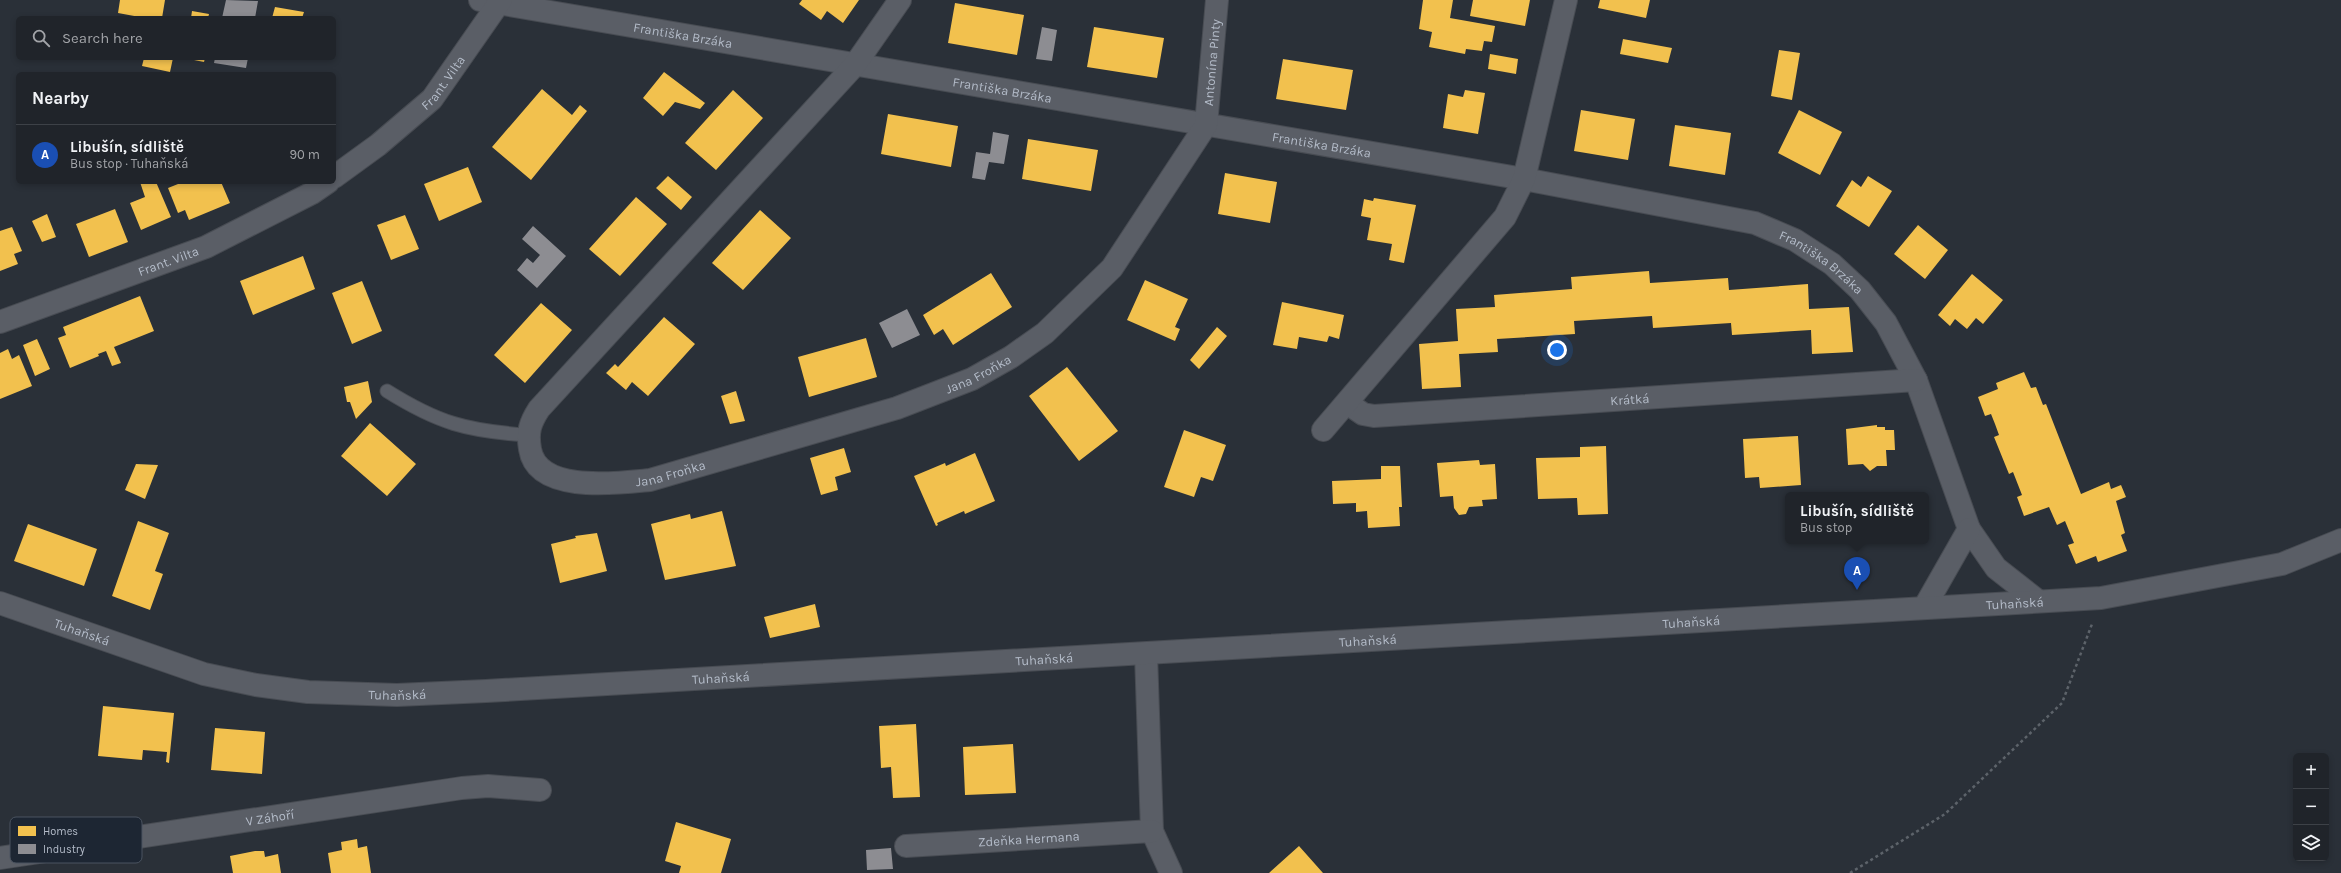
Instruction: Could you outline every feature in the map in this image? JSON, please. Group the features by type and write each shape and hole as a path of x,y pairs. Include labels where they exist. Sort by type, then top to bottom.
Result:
{"street":[{"path":"527,435 531,422 539,409 854,66 900,0"},
{"name":"Antonína Pinty","path":"1206,125 1217,0"},
{"path":"1323,430 1505,217 1524,179 1566,0"},
{"name":"Františka Brzáka","path":"493,1 854,66 1524,179 1755,222 1795,240 1832,264 1860,290 1886,323 1916,380 1969,529 1996,568 2038,601"},
{"name":"Frant. Vilta","path":"336,176 378,144 432,99 493,1"},
{"name":"Jana Froňka","path":"527,435 530,455 543,472 569,482 613,484 650,480 897,408 972,379 1011,357 1045,333 1112,268 1206,125"},
{"name":"Frant. Vilta","path":"0,322 206,247 312,193 325,184"},
{"name":"Krátká","path":"1347,403 1363,414 1374,416 1916,380"},
{"path":"1924,608 1969,529"},
{"name":"Tuhaňská","path":"0,603 204,674 256,685 308,692 396,695 1146,654 2101,598 2282,564 2341,540"},
{"path":"1146,654 1152,831 1171,873"},
{"name":"V Záhoří","path":"142,836 462,788 488,786 540,790"},
{"name":"Zdeňka Hermana","path":"906,846 1152,831"},
{"name":"V Záhoří","path":"0,858 10,856"}],"lane":[{"path":"387,391 419,411 453,425 490,433 527,435"}],"path":[{"path":"1850,873 1945,814 2062,703 2101,598"}],"building: Homes":[{"path":"120,0 165,0 162,16 134,16 118,13"},
{"path":"802,0 859,0 843,23 827,11 821,20 799,4"},
{"path":"1423,0 1453,0 1450,18 1495,26 1492,42 1484,41 1482,51 1466,49 1465,54 1429,47 1432,32 1419,29"},
{"path":"1473,0 1530,0 1525,26 1470,16"},
{"path":"1600,0 1650,0 1646,18 1598,8"},
{"path":"955,3 1024,15 1017,55 948,43"},
{"path":"275,7 304,12 303,16 273,16"},
{"path":"192,11 209,14 208,16 191,16"},
{"path":"1094,27 1164,38 1157,78 1087,67"},
{"path":"1623,39 1672,48 1668,63 1620,54"},
{"path":"1779,50 1800,53 1792,100 1771,96"},
{"path":"1490,54 1518,59 1516,74 1488,69"},
{"path":"1283,59 1353,70 1346,110 1276,99"},
{"path":"144,60 173,60 170,72 142,66"},
{"path":"194,60 204,60 204,62"},
{"path":"664,72 705,103 700,109 675,102 663,116 643,98"},
{"path":"542,89 572,115 580,105 587,111 531,180 492,147"},
{"path":"733,90 763,118 716,170 685,143"},
{"path":"1465,90 1485,93 1478,134 1443,128 1448,94 1463,97"},
{"path":"1581,110 1635,119 1628,160 1574,151"},
{"path":"1799,110 1842,132 1820,175 1778,153"},
{"path":"888,114 958,126 951,167 881,154"},
{"path":"1675,125 1731,133 1725,175 1669,166"},
{"path":"1028,139 1098,150 1091,191 1022,179"},
{"path":"468,167 482,202 439,221 424,184"},
{"path":"1225,173 1277,182 1270,223 1218,214"},
{"path":"668,176 692,197 681,210 656,188"},
{"path":"1868,176 1892,191 1869,227 1836,206 1852,180 1861,187"},
{"path":"141,184 157,184 171,217 141,230 130,203 145,197"},
{"path":"178,184 222,184 230,203 189,220 185,210 178,213 168,188"},
{"path":"636,197 667,224 620,276 589,249"},
{"path":"1374,198 1416,205 1404,263 1389,260 1392,244 1367,240 1371,218 1361,216 1364,199 1373,201"},
{"path":"115,209 128,242 89,257 76,224"},
{"path":"760,210 791,238 743,290 712,263"},
{"path":"47,214 56,237 42,242 32,221"},
{"path":"405,215 419,249 391,260 377,225"},
{"path":"1918,225 1948,250 1925,279 1894,254"},
{"path":"12,227 22,251 14,254 18,264 0,271 0,231"},
{"path":"303,256 315,289 253,315 240,281"},
{"path":"1649,271 1650,283 1728,278 1729,290 1808,284 1809,309 1849,307 1853,352 1812,354 1811,330 1732,335 1731,323 1653,328 1652,316 1574,321 1575,334 1497,339 1498,352 1459,354 1461,387 1422,389 1419,344 1458,341 1456,309 1495,307 1494,295 1572,289 1571,277"},
{"path":"991,273 1012,307 953,345 943,329 934,335 923,315"},
{"path":"1972,274 2003,300 1983,324 1976,318 1967,329 1955,319 1950,326 1938,315"},
{"path":"1145,280 1188,299 1175,327 1180,329 1175,341 1127,320"},
{"path":"362,281 382,331 352,344 332,293"},
{"path":"140,296 154,331 114,347 121,363 112,366 106,351 98,354 99,356 70,368 58,338 66,335 63,327"},
{"path":"1282,302 1344,315 1339,339 1329,336 1327,342 1299,337 1297,349 1273,345"},
{"path":"541,303 572,330 525,383 494,355"},
{"path":"664,317 695,344 648,396 632,382 626,390 606,373 615,364 618,367"},
{"path":"1217,327 1227,336 1199,369 1190,360"},
{"path":"866,338 877,377 809,397 798,357"},
{"path":"37,339 50,369 35,376 23,345"},
{"path":"8,349 12,359 19,355 32,386 0,399 0,353"},
{"path":"1067,367 1118,431 1079,461 1029,396"},
{"path":"2024,372 2031,388 2036,387 2043,405 2046,404 2081,494 2109,482 2111,489 2121,485 2126,497 2116,501 2125,533 2121,535 2127,551 2098,562 2096,556 2076,564 2068,545 2074,543 2065,521 2057,525 2049,507 2024,516 2017,497 2022,495 2013,472 2009,474 1994,437 1999,435 1995,424 1991,414 1985,416 1978,397 1998,389 1996,383"},
{"path":"368,381 372,402 356,419 350,402 347,402 344,387"},
{"path":"736,391 745,421 730,424 721,396"},
{"path":"370,423 416,464 387,496 341,456"},
{"path":"1877,425 1877,427 1885,427 1885,430 1894,430 1895,450 1886,450 1887,466 1877,466 1870,471 1863,464 1848,465 1846,429"},
{"path":"1184,430 1226,445 1213,481 1201,477 1194,497 1164,487"},
{"path":"1798,436 1801,485 1760,488 1759,477 1745,478 1743,439"},
{"path":"1606,446 1608,514 1578,515 1577,498 1538,499 1536,458 1580,457 1580,447"},
{"path":"844,448 851,472 835,477 838,490 821,495 810,458"},
{"path":"975,453 995,501 965,514 964,511 937,523 938,525 936,526 914,476 945,463 946,466"},
{"path":"1479,460 1480,465 1495,464 1497,499 1482,500 1483,506 1469,507 1466,514 1459,515 1454,508 1453,496 1440,497 1437,463"},
{"path":"136,464 158,465 145,499 125,490"},
{"path":"1381,466 1400,466 1402,507 1399,507 1400,526 1368,528 1367,511 1356,512 1356,503 1333,504 1332,481 1381,479"},
{"path":"722,511 736,566 665,580 651,524 690,514 691,519"},
{"path":"138,521 169,533 155,571 163,574 150,610 112,596"},
{"path":"28,524 97,549 84,586 14,561"},
{"path":"597,533 607,571 560,583 551,544 576,538 575,536"},
{"path":"815,604 820,627 770,638 764,617"},
{"path":"103,706 174,713 169,763 166,762 167,752 143,750 142,760 98,756"},
{"path":"916,724 920,797 893,798 891,767 881,768 879,726"},
{"path":"215,728 265,732 262,774 211,770"},
{"path":"1013,744 1016,793 965,795 963,747"},
{"path":"676,822 731,839 721,873 679,873 681,866 665,861"},
{"path":"357,839 358,848 367,846 371,873 331,873 328,853 342,850 341,842"},
{"path":"1299,846 1323,873 1269,873"},
{"path":"255,851 264,851 265,857 278,854 281,873 233,873 230,856"}],"building: Industry":[{"path":"226,0 258,1 255,16 222,16"},
{"path":"1042,27 1057,30 1052,61 1036,59"},
{"path":"215,60 248,60 246,68 214,63"},
{"path":"993,132 1009,135 1004,164 989,162 985,180 972,178 976,152 990,154"},
{"path":"533,226 566,256 537,288 517,270 527,258 533,263 540,255 522,239"},
{"path":"907,309 920,335 892,348 879,323"},
{"path":"891,848 893,869 867,870 866,850"}],"place":[{"name":"Libušín, sídliště","path":"1857,590"}]}
